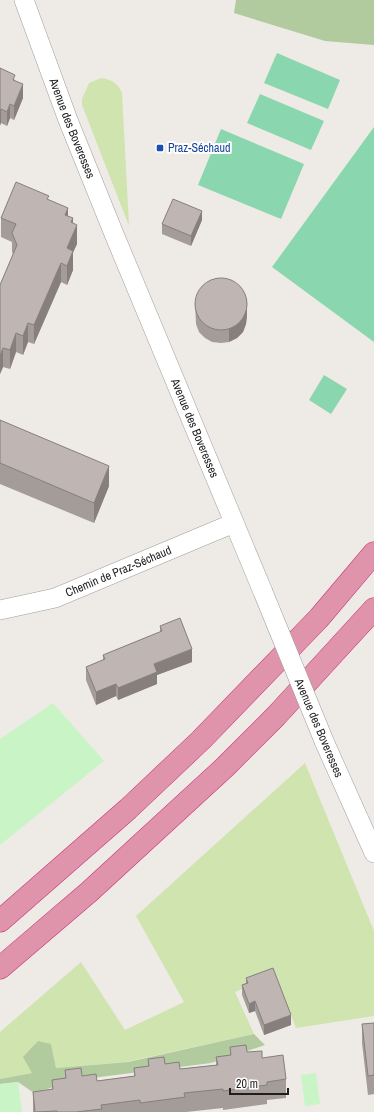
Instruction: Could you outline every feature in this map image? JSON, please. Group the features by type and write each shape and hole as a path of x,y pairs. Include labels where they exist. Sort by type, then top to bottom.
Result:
{"highway":[{"path":"0,921 128,809 201,740 319,618 374,553"},
{"path":"0,968 95,887 220,772 276,716 374,609"}],"street":[{"name":"Avenue des Boveresses","path":"24,0 68,120 114,234 324,741 374,853"},
{"name":"Chemin de Praz-Séchaud","path":"0,610 55,598 234,523"}],"green space":[{"path":"236,0 374,0 374,45 325,41 234,13"},
{"path":"277,53 340,80 328,109 264,83"},
{"path":"101,78 114,82 122,93 129,226 82,105 82,99 89,83"},
{"path":"260,94 324,121 311,150 247,123"},
{"path":"374,127 374,342 272,267"},
{"path":"221,129 304,164 281,219 198,185"},
{"path":"324,375 347,389 331,414 309,400"},
{"path":"53,703 104,761 0,845 0,739"},
{"path":"305,763 374,931 374,1016 296,1028 275,975 235,992 254,1034 125,1062 56,1068 51,1044 32,1073 0,1079 0,1032 81,962 125,1030 184,1002 136,916"},
{"path":"254,1034 265,1045 211,1063 76,1080 34,1093 18,1082 0,1084 0,1079 32,1073 23,1057 38,1041 51,1044 56,1068 128,1062"},
{"path":"316,1073 320,1104 305,1106 301,1075"},
{"path":"18,1082 22,1112 0,1112 0,1084"}],"building":[{"path":"0,68 15,75 13,80 23,84 14,106 10,104 7,112 1,109 0,112"},
{"path":"16,182 49,196 47,199 68,208 65,215 73,218 71,222 77,225 67,248 73,251 67,266 61,263 34,325 28,323 23,336 16,333 10,350 3,348 0,356 0,285 17,245 12,233 16,224 1,218"},
{"path":"173,199 202,211 191,236 162,224"},
{"path":"216,278 226,278 236,282 243,289 247,299 247,309 243,319 236,326 226,330 216,330 206,326 199,319 195,309 195,299 199,289 206,282"},
{"path":"0,420 109,466 94,503 0,463"},
{"path":"180,618 192,649 154,664 157,672 118,688 116,684 96,692 86,667 105,659 103,655 162,631 160,626"},
{"path":"273,968 291,1015 264,1025 255,1001 249,1004 242,985 248,983 246,978"},
{"path":"374,1023 374,1075 368,1076 362,1024"},
{"path":"246,1045 247,1052 262,1051 262,1058 283,1055 286,1079 267,1082 267,1085 223,1091 223,1089 184,1093 185,1097 140,1103 140,1100 101,1105 102,1109 76,1112 35,1112 33,1092 53,1089 52,1080 66,1078 65,1070 81,1068 82,1076 96,1074 97,1081 135,1076 134,1068 149,1066 148,1059 164,1057 165,1064 179,1062 180,1069 218,1065 216,1057 231,1055 230,1047"}],"place":[{"name":"Praz-Séchaud","path":"160,148"}]}
